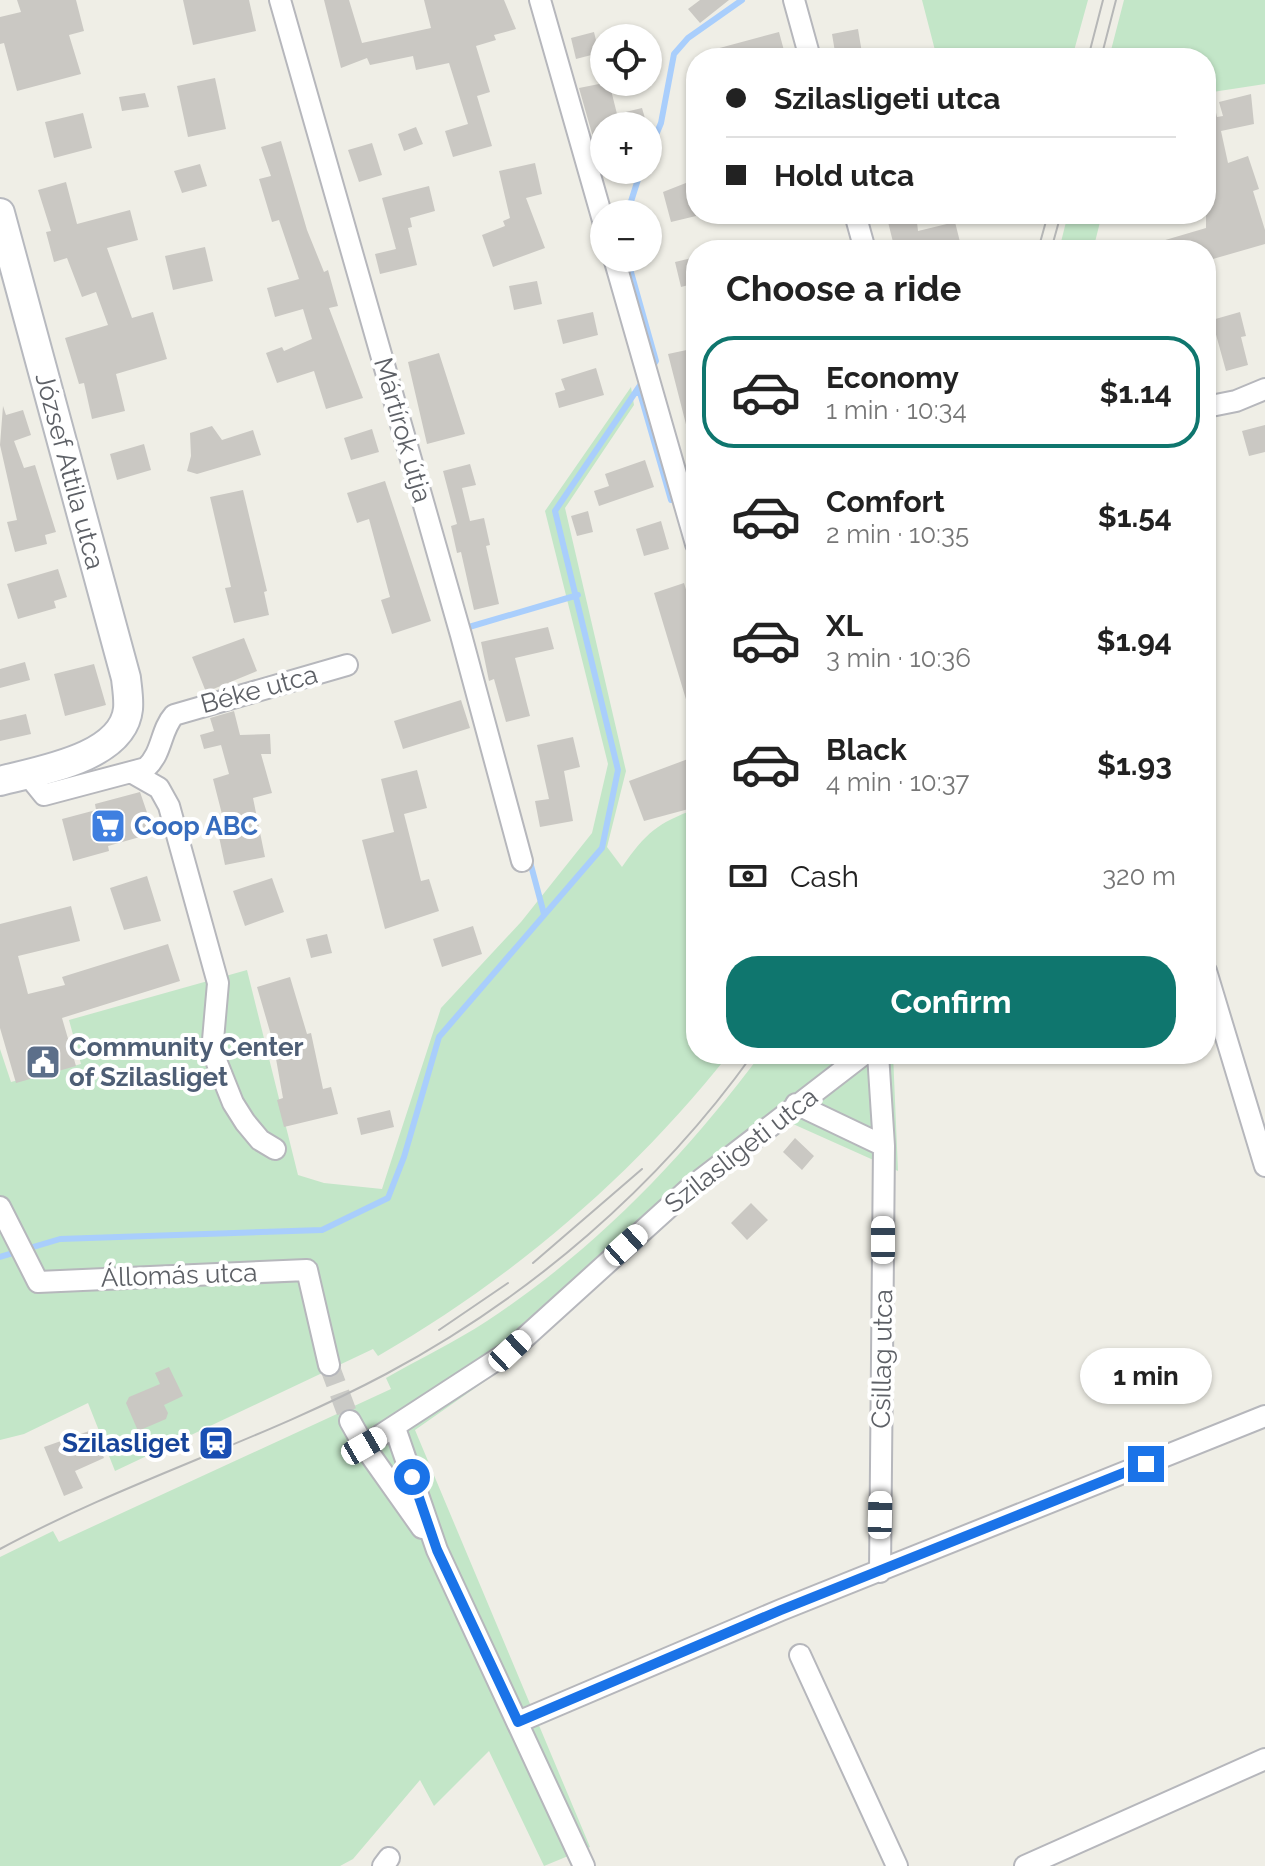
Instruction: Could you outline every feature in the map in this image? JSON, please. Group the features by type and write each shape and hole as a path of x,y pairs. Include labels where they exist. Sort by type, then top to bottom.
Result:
{"street":[{"name":"Mártírok útja","path":"280,0 457,620 522,861"},
{"path":"540,0 597,200"},
{"path":"794,0 807,48"},
{"name":"József Attila utca","path":"0,213 126,678 128,711 120,730 88,756 27,774"},
{"path":"618,272 686,498"},
{"path":"1216,405 1236,401 1265,389"},
{"name":"Béke utca","path":"27,774 44,795 146,768 156,759 166,724 174,715 347,665"},
{"path":"131,772 159,788 169,806 218,983 213,1040 225,1085 253,1133 275,1149"},
{"path":"0,781 27,774"},
{"path":"1216,1004 1265,1166"},
{"name":"Szilasligeti utca","path":"364,1446 510,1351 682,1195 850,1064"},
{"name":"Csillag utca","path":"879,1064 884,1146 880,1572"},
{"path":"796,1104 884,1146"},
{"name":"Állomás utca","path":"0,1207 38,1282 307,1270 329,1365"},
{"path":"518,1722 781,1610 1265,1416"},
{"path":"350,1421 437,1550"},
{"path":"395,1428 437,1550 584,1866"},
{"path":"800,1655 897,1866"},
{"path":"1025,1866 1265,1759"}],"green space":[{"path":"922,0 1088,0 1075,48 934,48"},
{"path":"1124,0 1265,0 1265,84 1216,91 1216,48 1112,48"},
{"path":"1066,224 1100,224 1096,240 1062,240"},
{"path":"631,387 634,405 565,508 626,771 607,847 622,867 653,830 686,813 686,1064 721,1064 652,1142 568,1222 476,1293 378,1356 373,1349 115,1471 88,1403 24,1434 0,1440 0,1049 11,1082 81,1064 69,1020 247,970 298,1175 324,1183 382,1189 441,1008 521,922 592,833 608,764 545,511"},
{"path":"753,1064 893,1064 898,1171 793,1124 692,1197 548,1331 495,1374 415,1430 590,1847 544,1866 489,1751 434,1806 420,1780 353,1859 340,1866 0,1866 0,1557 53,1531 59,1542 391,1389 386,1378 487,1321 565,1264 636,1200"}],"building":[{"path":"17,0 76,0 84,31 69,35 81,74 17,91 4,43 0,44 0,17 21,12"},
{"path":"183,0 249,0 256,31 193,45"},
{"path":"324,0 349,0 362,43 431,28 424,0 504,0 516,29 494,35 496,40 476,46 490,92 477,96 492,146 453,157 445,131 468,124 449,63 416,70 413,56 370,65 367,58 341,68"},
{"path":"700,0 729,0 700,23 688,9"},
{"path":"858,29 861,48 834,48 832,34"},
{"path":"779,32 783,48 720,48"},
{"path":"590,33 590,55 576,59 571,38"},
{"path":"215,78 226,129 188,137 177,86"},
{"path":"590,86 590,96 612,96 616,112 590,112 590,127 579,88"},
{"path":"145,93 149,107 122,111 119,97"},
{"path":"1251,94 1254,124 1221,131 1228,163 1248,156 1259,189 1253,191 1265,230 1265,244 1216,258 1216,240 1165,240 1206,228 1206,224 1216,224 1216,113 1217,117 1223,116 1219,102"},
{"path":"83,113 92,148 54,158 45,122"},
{"path":"416,127 423,144 404,151 398,134"},
{"path":"281,141 307,230 324,272 328,270 338,306 329,308 363,398 326,409 314,371 277,383 266,353 282,347 284,351 312,339 303,309 275,317 267,288 299,279 279,220 272,222 259,179 271,176 261,147"},
{"path":"372,143 382,175 359,182 348,150"},
{"path":"535,163 542,194 526,198 545,248 493,267 482,235 505,226 503,221 510,218 499,171"},
{"path":"200,164 207,186 182,193 174,171"},
{"path":"66,182 77,224 130,210 138,240 107,248 132,318 153,312 167,359 116,374 125,411 92,419 84,383 79,384 65,338 108,325 96,292 82,297 67,258 54,262 46,232 51,231 38,190"},
{"path":"686,183 686,218 671,222 663,192"},
{"path":"429,186 435,211 410,218 412,227 408,228 417,265 380,274 375,254 396,249 382,198"},
{"path":"888,224 917,224 918,231 956,224 960,240 892,240"},
{"path":"205,247 213,281 173,290 165,256"},
{"path":"686,259 686,286 681,287 675,262"},
{"path":"537,281 542,304 514,310 509,286"},
{"path":"593,312 598,335 563,344 557,320"},
{"path":"1240,312 1246,336 1241,337 1248,365 1226,371 1216,335 1216,319"},
{"path":"686,350 686,424 668,354"},
{"path":"439,353 465,434 427,444 408,362"},
{"path":"596,368 604,395 559,408 555,393 565,390 561,379"},
{"path":"3,406 6,415 23,410 31,435 14,441 24,468 35,465 56,532 45,535 47,544 15,552 7,522 17,520 0,445"},
{"path":"1265,425 1265,452 1249,456 1242,431"},
{"path":"212,426 222,440 253,430 261,455 197,474 187,471 191,456 190,433"},
{"path":"372,429 379,452 351,460 344,438"},
{"path":"144,444 151,470 117,480 110,454"},
{"path":"645,460 654,487 599,506 594,491 609,486 605,474"},
{"path":"470,464 476,485 462,488 470,521 484,518 490,545 486,546 499,604 474,610 461,552 457,553 451,526 457,524 443,471"},
{"path":"385,481 431,621 392,634 381,600 390,597 369,519 357,523 347,493"},
{"path":"243,490 267,591 264,592 269,615 234,623 225,588 231,587 210,497"},
{"path":"588,511 593,532 577,536 571,516"},
{"path":"661,521 669,549 644,556 636,529"},
{"path":"58,569 67,597 54,601 56,608 18,619 7,584"},
{"path":"684,583 686,590 686,699 654,593"},
{"path":"548,627 554,649 515,658 530,716 506,722 494,679 489,681 481,642"},
{"path":"244,638 257,671 206,692 192,657"},
{"path":"25,662 30,680 0,688 0,669"},
{"path":"94,664 106,705 65,716 54,674"},
{"path":"461,700 470,728 403,749 394,721"},
{"path":"234,711 240,735 270,734 271,754 261,754 272,793 253,798 265,857 225,865 218,832 226,830 213,779 229,774 221,745 204,749 200,735 214,731 210,718"},
{"path":"26,714 31,734 0,741 0,720"},
{"path":"573,737 580,767 564,771 573,821 540,827 535,801 549,799 537,745"},
{"path":"686,760 686,810 644,821 629,781"},
{"path":"417,770 427,808 404,814 421,881 429,879 439,911 385,929 362,840 394,832 381,779"},
{"name":"Coop ABC","path":"140,792 154,833 108,846 109,851 73,861 62,819 96,810 95,804"},
{"path":"147,876 161,921 124,930 110,888"},
{"path":"272,878 284,912 245,926 233,891"},
{"path":"71,906 80,941 18,956 28,994 65,985 62,977 168,944 180,981 62,1018 76,1066 16,1083 0,1028 0,924"},
{"path":"473,926 482,954 442,967 433,939"},
{"path":"327,934 332,953 311,958 306,939"},
{"path":"290,977 307,1034 311,1033 323,1089 331,1087 338,1114 284,1127 277,1100 283,1098 273,1042 257,987"},
{"path":"390,1110 394,1127 361,1135 357,1118"},
{"path":"795,1138 814,1156 802,1170 783,1152"},
{"path":"751,1203 768,1220 747,1240 731,1223"},
{"path":"169,1367 183,1396 164,1405 168,1413 166,1419 138,1431 126,1403 129,1397 160,1384 155,1373"},
{"path":"92,1430 104,1458 75,1471 83,1488 64,1496 44,1447"}],"waterway":[{"path":"662,118 674,54 688,38 742,0"},
{"path":"631,200 637,184"},
{"path":"631,272 656,361 651,369"},
{"path":"0,1257 60,1239 322,1230 388,1198 404,1157 439,1037 602,848 618,770 555,511 645,378"},
{"path":"635,393 640,393 671,500"},
{"path":"463,623 469,627 578,595"},
{"path":"529,858 544,914"}],"tunnel":[{"path":"329,1365 350,1421"}],"tram line":[{"path":"1091,48 1103,0"},
{"path":"1104,48 1116,0"},
{"path":"1041,240 1045,224"},
{"path":"1054,240 1058,224"},
{"path":"0,1549 95,1503 339,1398 439,1344 491,1310 588,1235 676,1149 745,1064"},
{"path":"533,1263 642,1169"},
{"path":"439,1330 508,1283"}],"place":[{"name":"Coop ABC","path":"108,826"},
{"name":"Community Center of Szilasliget","path":"43,1062"},
{"name":"Szilasliget","path":"216,1443"}],"route":[{"path":"412,1477 437,1550 518,1722 781,1610 1146,1464"}]}
